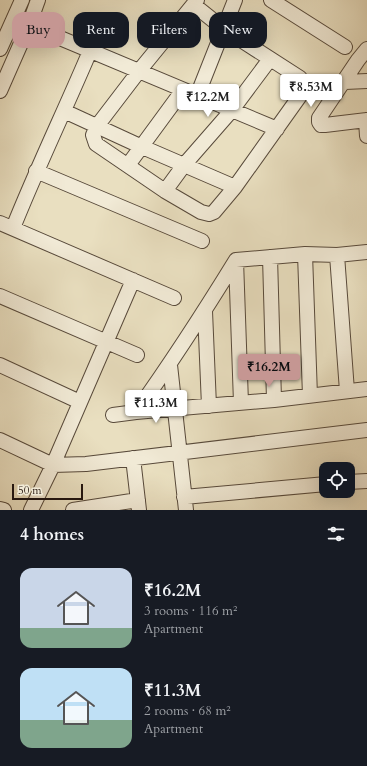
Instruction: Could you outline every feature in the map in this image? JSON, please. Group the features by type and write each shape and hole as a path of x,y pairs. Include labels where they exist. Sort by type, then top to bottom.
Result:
{"street":[{"path":"0,49 22,0"},
{"path":"34,12 38,0"},
{"path":"230,12 235,0"},
{"path":"271,0 345,47"},
{"path":"209,15 195,2 139,71 93,135 96,144 165,191 201,212 209,214 214,212 235,187 302,94 303,84 300,78 253,48"},
{"path":"65,40 276,129"},
{"path":"0,91 19,48"},
{"path":"198,96 217,48"},
{"path":"367,49 319,118 321,125 367,120 367,136"},
{"path":"90,51 36,171 6,225 174,298"},
{"path":"165,191 184,165 232,110 270,59"},
{"path":"344,82 367,81"},
{"path":"128,165 140,146 183,90"},
{"path":"64,111 235,187"},
{"path":"36,171 202,241"},
{"path":"236,260 305,254 337,255 367,252"},
{"path":"305,254 310,396"},
{"path":"337,255 347,391"},
{"path":"270,257 274,400"},
{"path":"136,412 170,365 236,260"},
{"path":"236,260 241,403"},
{"path":"31,510 53,465 133,280"},
{"path":"0,296 137,355"},
{"path":"205,311 209,406"},
{"path":"170,365 185,503 319,485"},
{"path":"0,366 80,402"},
{"path":"113,415 274,400 367,389"},
{"path":"0,440 53,465 86,464 367,430"},
{"path":"73,510 139,505 133,458"},
{"path":"355,481 367,480"},
{"path":"0,508 4,510"}]}
